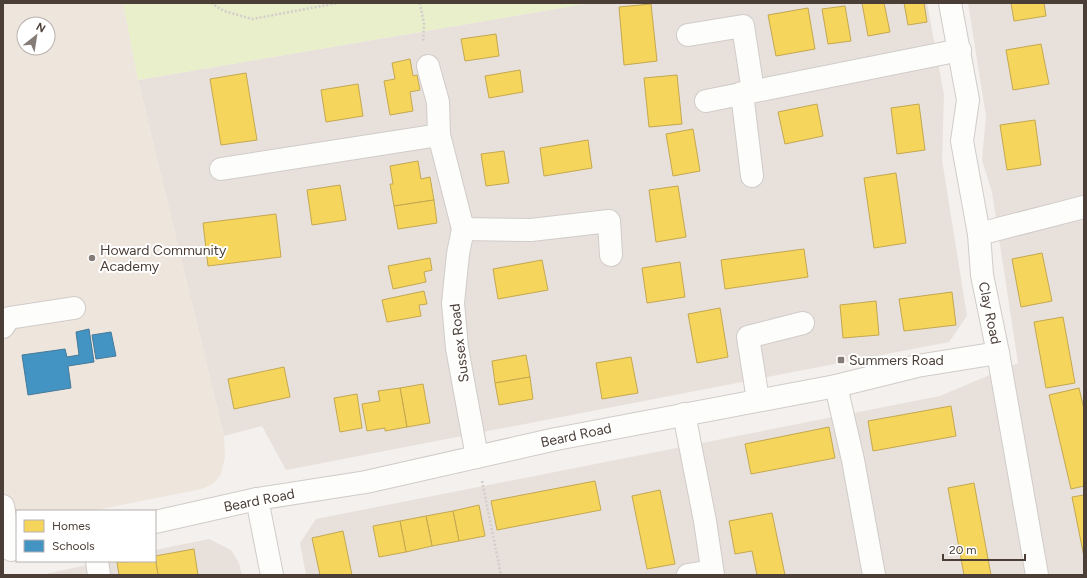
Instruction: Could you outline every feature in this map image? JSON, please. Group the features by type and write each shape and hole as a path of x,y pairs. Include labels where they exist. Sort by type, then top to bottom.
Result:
{"street":[{"name":"Clay Road","path":"950,3 960,50 968,100 962,141 978,234 982,275 998,353 1037,575"},
{"path":"688,35 743,26 752,176"},
{"path":"706,101 960,50"},
{"name":"Sussex Road","path":"428,66 438,102 439,135 463,229 458,254 453,304 456,348 477,457"},
{"path":"221,169 439,135"},
{"path":"978,234 1084,207"},
{"path":"463,229 531,230 608,221 611,255"},
{"path":"3,327 9,318 74,308"},
{"path":"758,400 748,337 802,323"},
{"name":"Beard Road","path":"156,522 257,499 366,482 556,439 836,386 917,366 998,353"},
{"path":"836,386 853,460 874,575"},
{"path":"684,414 705,521 713,573 688,575"},
{"path":"257,499 272,575"},
{"path":"3,506 10,550"},
{"path":"97,562 99,575"}],"path":[{"path":"211,3 224,11 252,19 338,3"},
{"path":"420,3 424,24 422,46 428,66"},
{"path":"477,457 501,575"}],"shaded area":[{"name":"Howard Community Academy","path":"3,3 123,3 138,80 224,436 225,456 221,474 214,483 202,489 96,510 16,510 16,526 3,528"},
{"path":"591,3 927,3 944,95 942,160 967,316 949,342 286,470 262,426 224,436 138,80"},
{"path":"968,3 1084,3 1084,575 306,575 300,543 316,519 940,396 1018,363 992,192 982,160 986,116"},
{"path":"209,539 231,550 239,563 242,575 41,575 101,562 156,562 156,550"}],"green space":[{"path":"123,3 591,3 138,80"}],"building: Homes":[{"path":"862,3 884,3 890,32 868,36"},
{"path":"904,3 924,3 927,22 908,25"},
{"path":"1011,3 1044,3 1046,16 1014,21"},
{"path":"651,4 657,61 624,65 619,7"},
{"path":"845,6 851,41 828,44 822,9"},
{"path":"808,8 815,49 776,56 768,15"},
{"path":"496,34 499,56 465,61 461,39"},
{"path":"1041,44 1049,84 1013,90 1006,50"},
{"path":"410,59 413,76 417,75 420,90 410,92 413,111 390,115 384,81 395,79 392,63"},
{"path":"520,70 523,92 489,98 485,76"},
{"path":"246,73 257,140 221,145 210,79"},
{"path":"677,75 682,124 649,127 644,78"},
{"path":"358,84 363,116 326,122 321,90"},
{"path":"817,104 823,136 785,144 778,112"},
{"path":"919,104 925,150 897,154 891,108"},
{"path":"1035,120 1041,165 1007,170 1000,125"},
{"path":"693,129 700,171 673,176 666,134"},
{"path":"588,140 592,168 544,176 540,148"},
{"path":"504,151 509,183 486,186 481,154"},
{"path":"418,161 421,179 430,177 434,200 394,206 390,184 393,184 390,166"},
{"path":"896,173 906,243 874,248 864,178"},
{"path":"340,185 346,220 312,225 307,190"},
{"path":"678,186 686,237 656,242 649,190"},
{"path":"434,200 437,223 398,229 394,206"},
{"path":"276,214 281,257 208,266 203,223"},
{"path":"804,249 808,277 725,289 721,260"},
{"path":"1042,253 1052,301 1021,307 1012,259"},
{"path":"430,258 432,270 424,272 426,282 393,289 388,266"},
{"path":"542,260 548,290 498,299 493,269"},
{"path":"680,262 685,297 647,303 642,268"},
{"path":"424,291 427,304 419,305 421,316 387,322 382,300"},
{"path":"952,292 956,325 904,331 899,299"},
{"path":"876,301 879,335 843,338 840,305"},
{"path":"720,308 728,357 697,363 688,314"},
{"path":"1063,317 1075,383 1046,388 1034,322"},
{"path":"526,355 530,377 495,383 492,361"},
{"path":"631,357 638,393 602,399 596,363"},
{"path":"284,367 290,397 234,409 228,379"},
{"path":"530,377 533,399 499,405 495,383"},
{"path":"423,384 430,423 407,427 400,388"},
{"path":"400,388 407,427 385,431 385,428 367,431 362,404 380,401 378,391"},
{"path":"1079,388 1084,409 1084,486 1071,489 1049,395"},
{"path":"357,394 362,428 340,432 334,398"},
{"path":"951,406 956,436 873,451 868,421"},
{"path":"829,427 835,458 751,474 745,444"},
{"path":"595,481 601,510 497,530 491,501"},
{"path":"974,483 991,575 964,575 948,488"},
{"path":"660,490 675,564 647,569 632,496"},
{"path":"1084,495 1084,557 1072,497"},
{"path":"479,505 485,536 459,541 453,511"},
{"path":"453,511 459,541 432,546 426,516"},
{"path":"772,513 785,575 757,575 752,551 735,554 729,521"},
{"path":"426,516 432,546 406,552 400,521"},
{"path":"400,521 406,552 379,557 373,526"},
{"path":"343,531 352,575 320,575 312,538"},
{"path":"194,549 198,575 158,575 156,556"},
{"path":"117,562 156,562 158,575 119,575"}],"building: Schools":[{"path":"89,329 94,362 68,366 71,388 28,395 22,355 65,349 67,357 79,355 76,332"},
{"path":"111,332 116,356 96,359 92,335"}],"place":[{"name":"Howard Community Academy","path":"92,258"},
{"name":"Summers Road","path":"841,360"}]}
